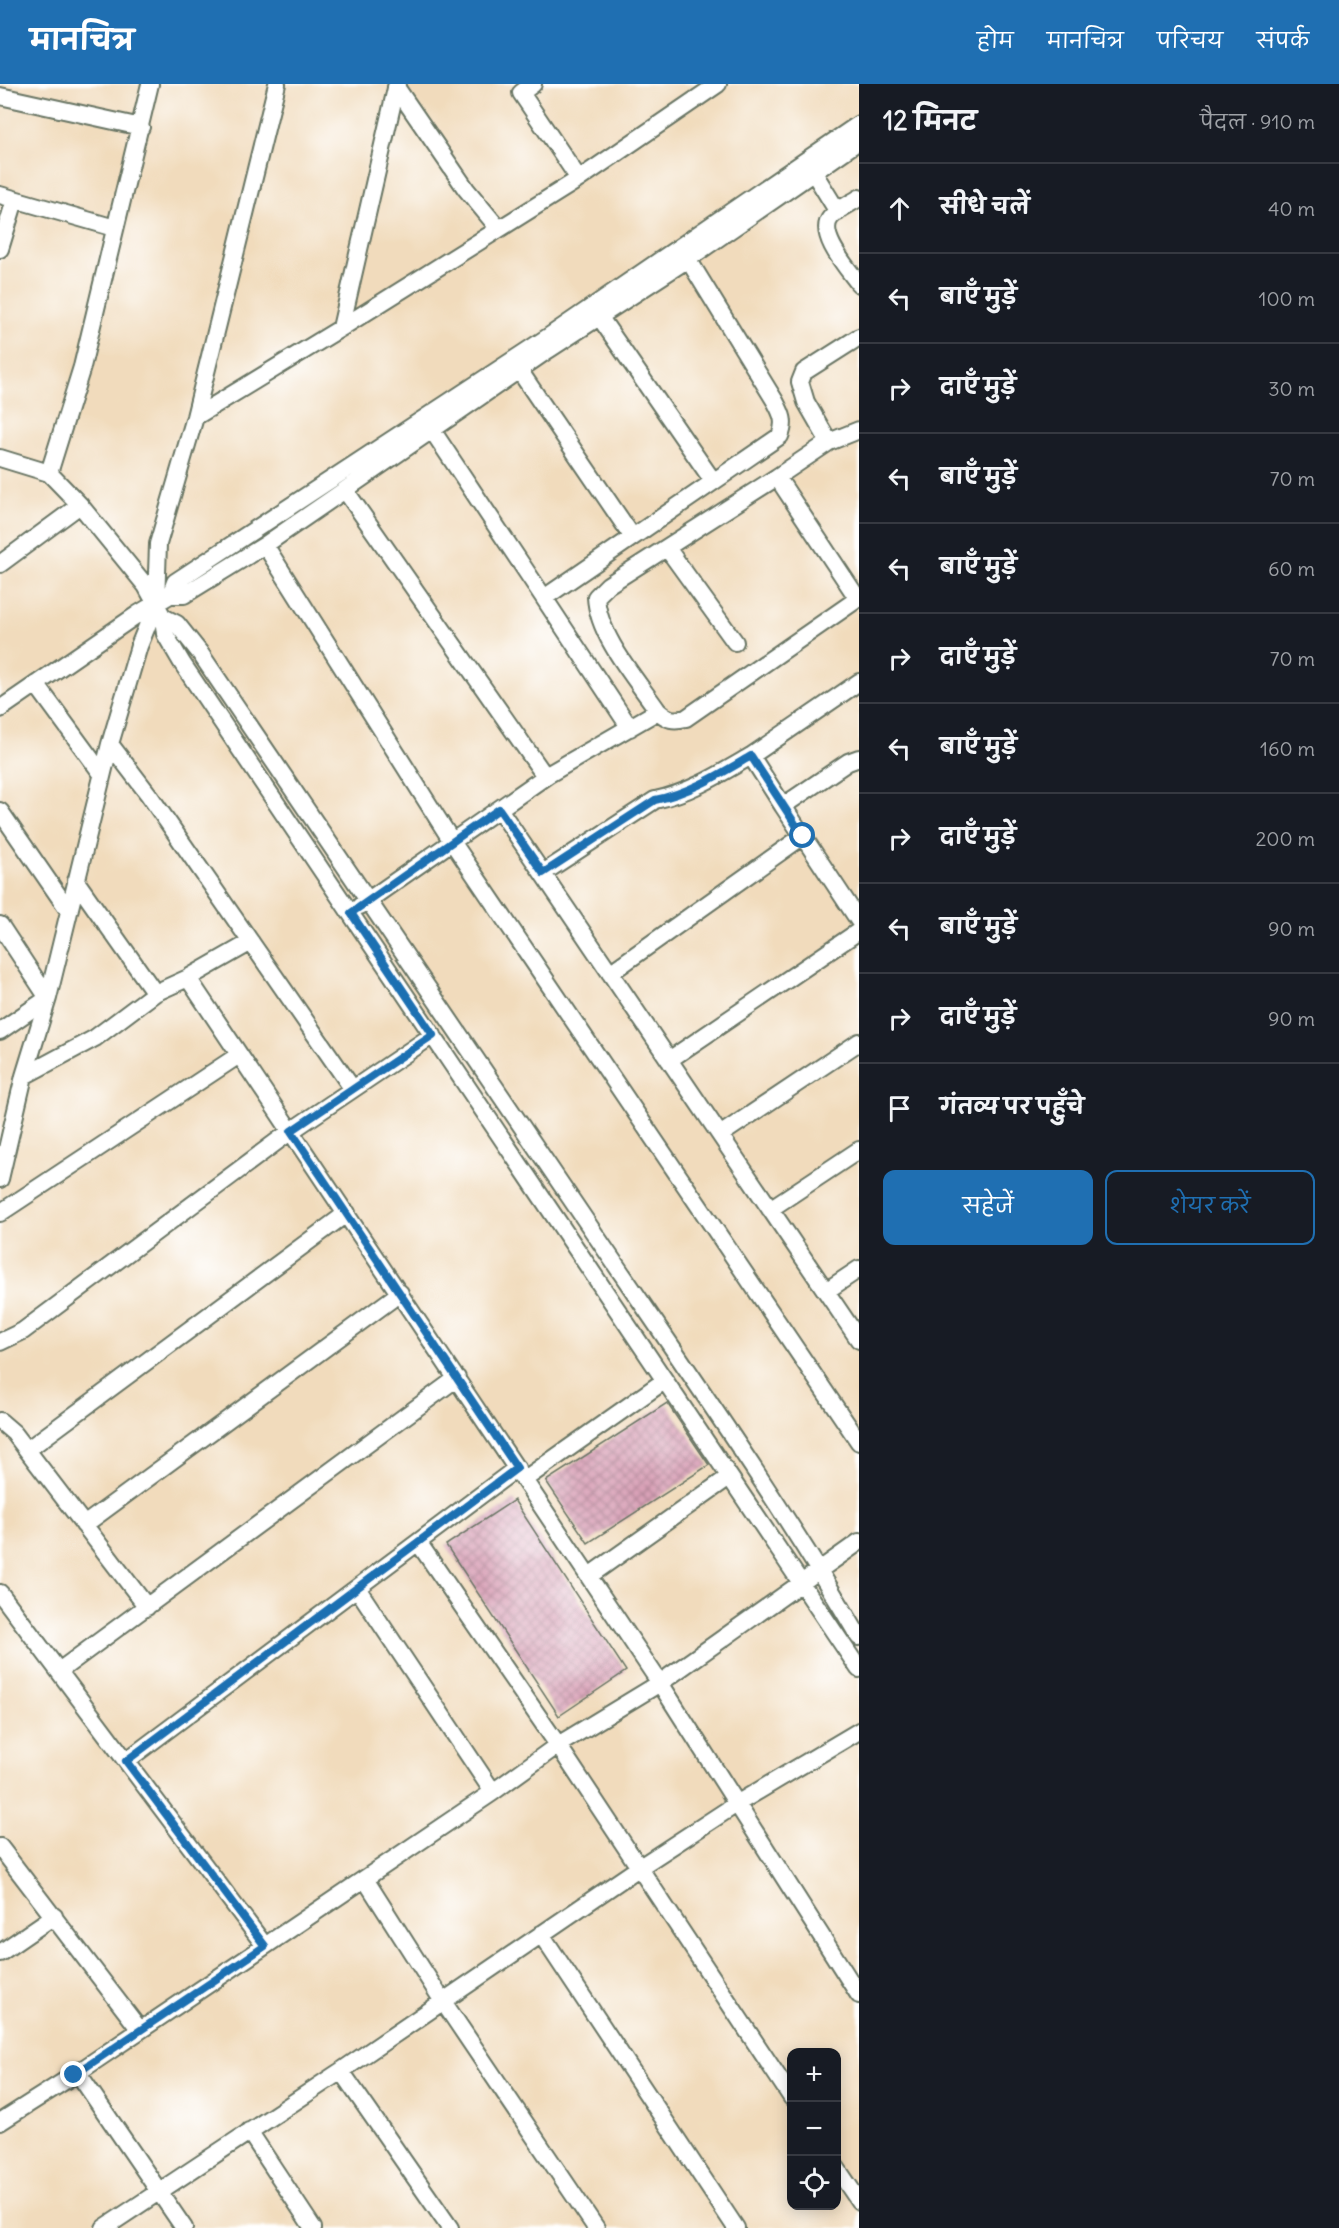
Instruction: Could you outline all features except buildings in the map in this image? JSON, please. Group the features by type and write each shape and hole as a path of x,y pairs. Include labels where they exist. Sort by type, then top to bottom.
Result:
{"street":[{"path":"49,473 82,367 150,84"},
{"path":"277,84 195,417 158,544 165,634 182,663 859,1669"},
{"path":"195,417 579,179 718,84"},
{"path":"341,328 397,85"},
{"path":"397,85 466,189 499,229"},
{"path":"523,87 579,179"},
{"path":"0,96 141,127"},
{"path":"0,1179 24,1076 48,998 110,744 139,646 176,582 428,424 519,370 596,312 688,260 804,173 859,124"},
{"path":"0,709 111,632 184,595 265,545 345,490 428,424 804,173 859,141"},
{"path":"804,173 838,212"},
{"path":"0,249 7,197 115,228"},
{"path":"859,198 830,218 827,226 828,239 859,284"},
{"path":"544,598 780,436 784,427 783,416 775,401 688,260"},
{"path":"596,312 713,481"},
{"path":"829,442 806,402 800,382 804,372 859,337"},
{"path":"519,370 632,536"},
{"path":"428,424 630,728"},
{"path":"777,477 858,598 686,718 667,719 658,711 604,632 597,613 596,597 608,585 829,442 859,430"},
{"path":"0,458 49,473 80,505 200,653 672,1347 820,1571 859,1637"},
{"path":"345,490 545,776"},
{"path":"0,564 80,505"},
{"path":"265,545 453,843 859,1442"},
{"path":"666,548 735,642"},
{"path":"543,873 655,800 676,796 751,756 859,682"},
{"path":"36,684 102,774"},
{"path":"351,913 545,776 658,711"},
{"path":"110,744 149,795 352,1088"},
{"path":"751,756 859,921"},
{"path":"783,806 848,762 859,758"},
{"path":"499,809 859,1340"},
{"path":"0,811 69,911"},
{"path":"610,973 803,836"},
{"path":"76,881 155,993"},
{"path":"0,925 48,998"},
{"path":"669,1059 859,931"},
{"path":"24,1076 95,1038 155,993 188,978 251,942"},
{"path":"188,978 660,1683 859,1995"},
{"path":"0,1031 48,998"},
{"path":"0,1342 23,1331 291,1131 433,1035"},
{"path":"720,1135 859,1042"},
{"path":"0,1213 239,1055"},
{"path":"770,1209 859,1150"},
{"path":"27,1450 347,1213"},
{"path":"826,1292 859,1269"},
{"path":"84,1525 400,1293"},
{"path":"59,1671 457,1378"},
{"path":"126,1761 418,1542 664,1381"},
{"path":"0,1421 14,1433 147,1606"},
{"path":"589,1576 729,1477"},
{"path":"418,1542 558,1745 787,2090"},
{"path":"0,2122 78,2073 493,1792 558,1745 660,1683 859,1542"},
{"path":"357,1588 493,1792"},
{"path":"0,1593 265,1946"},
{"path":"104,2228 738,1803 859,1731"},
{"path":"0,1847 140,2030"},
{"path":"365,1879 442,2000 596,2228"},
{"path":"0,1953 54,1916"},
{"path":"540,1934 736,2228"},
{"path":"341,2071 450,2228"},
{"path":"78,2073 184,2228"},
{"path":"249,2131 313,2228"},
{"path":"841,2173 859,2201"}],"route":[{"path":"74,2075 265,1946 126,1761 517,1468 291,1131 433,1035 351,913 499,809 543,873 655,800 676,796 751,756 803,836"}]}
